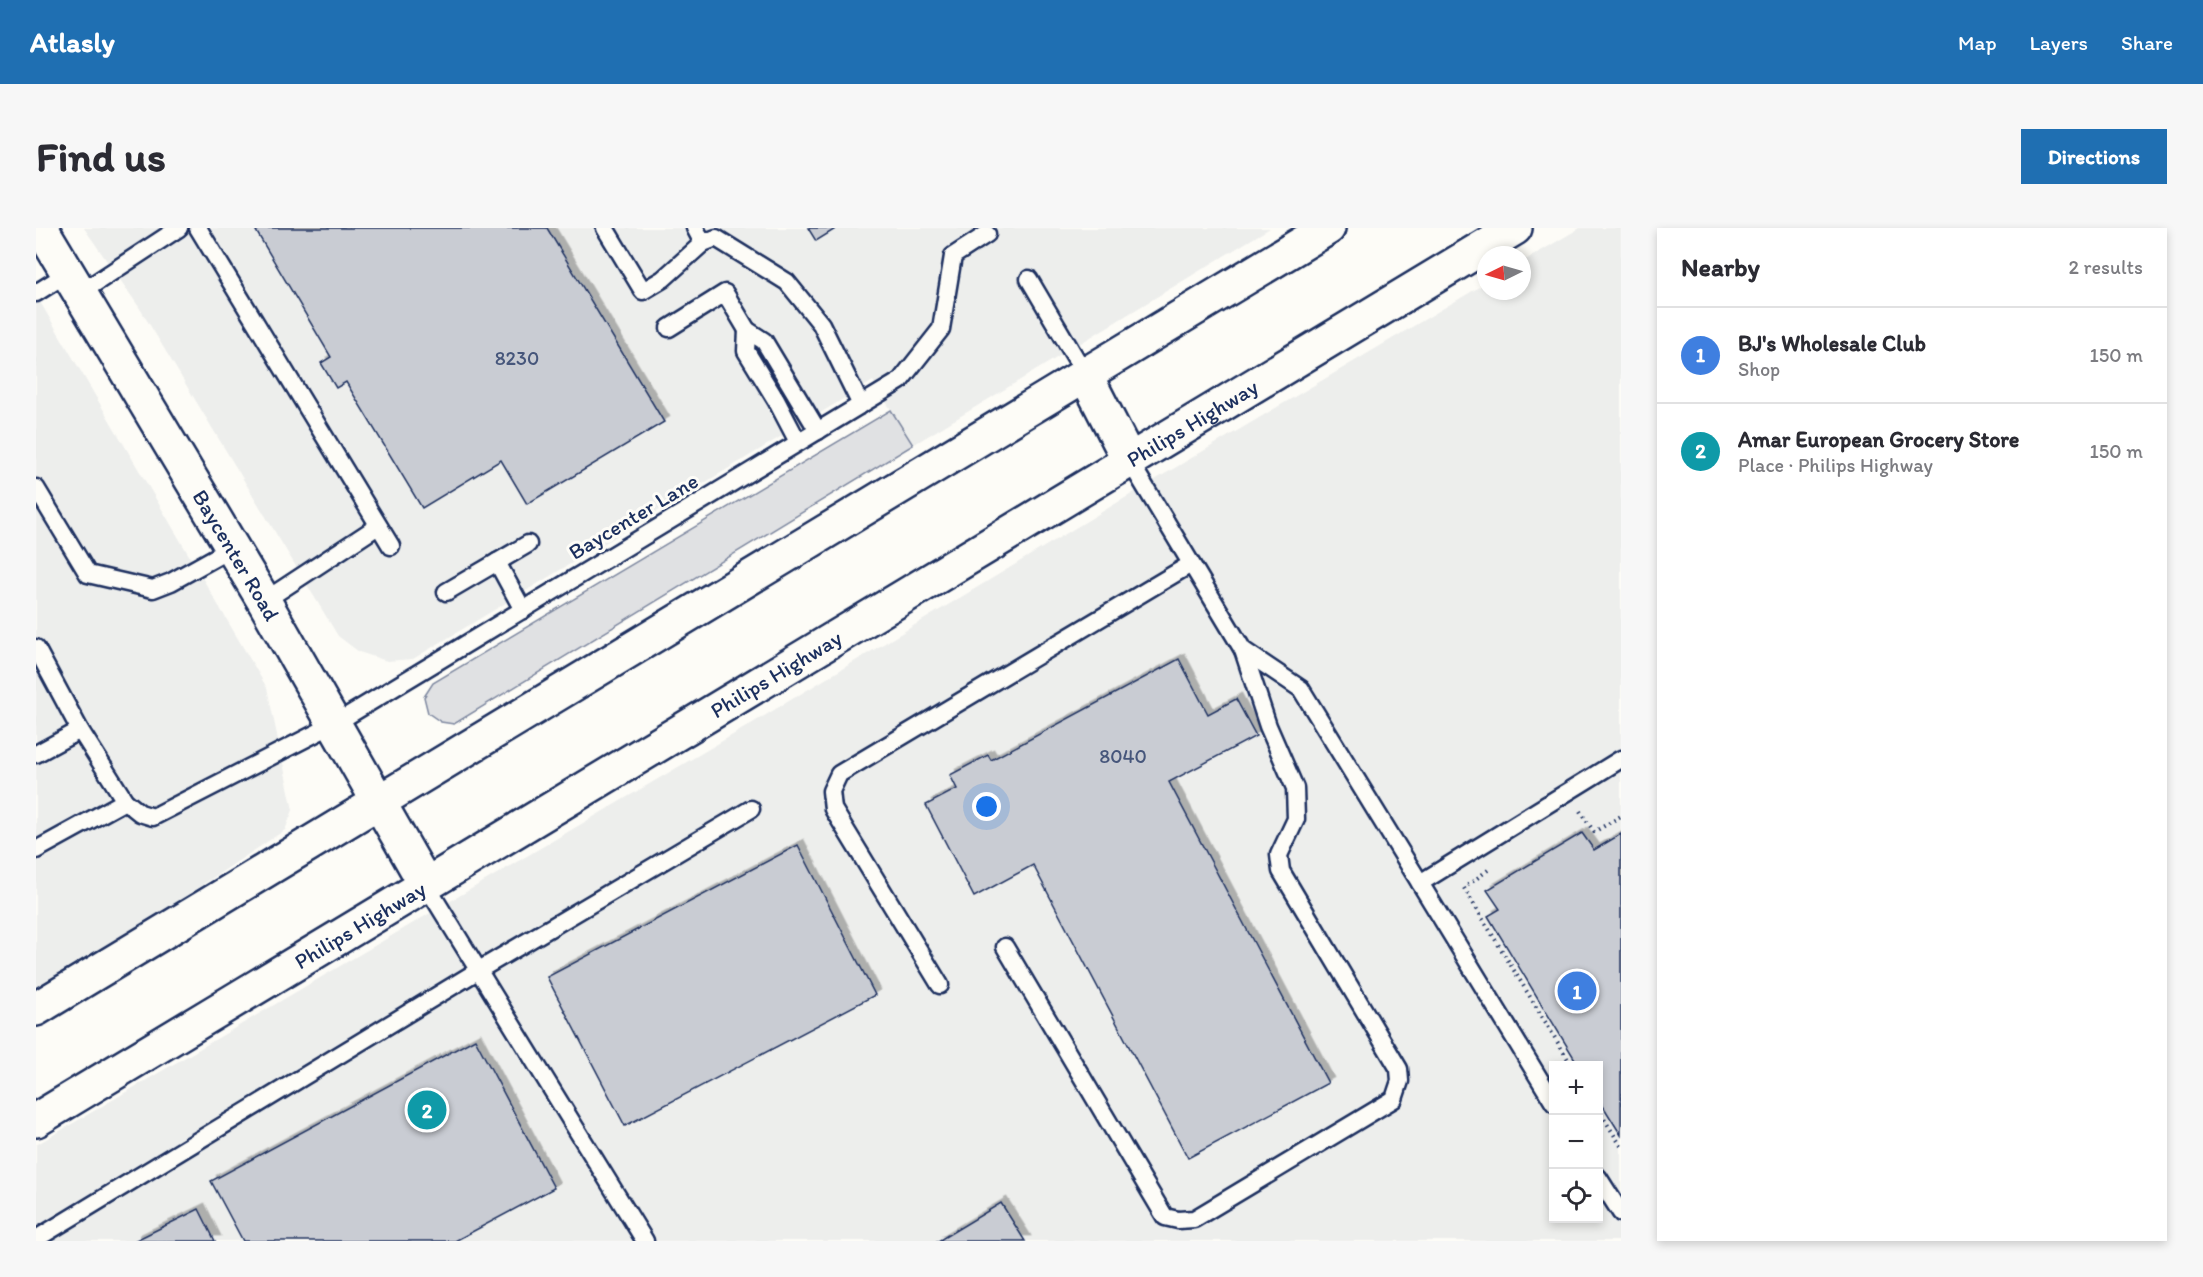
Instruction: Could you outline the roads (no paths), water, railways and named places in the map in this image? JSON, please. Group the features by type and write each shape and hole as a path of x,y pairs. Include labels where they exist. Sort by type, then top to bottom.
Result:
{"main road":[{"name":"Baycenter Road","path":"41,228 264,601 426,885"},
{"path":"36,1010 1328,228"},
{"name":"Philips Highway","path":"36,1120 1515,228"},
{"path":"1085,375 1129,460"}],"lane":[{"path":"36,293 74,283 160,233 179,228"},
{"path":"198,228 390,546"},
{"path":"605,228 643,291 663,279 704,243 716,238 788,282 821,324 861,405"},
{"path":"695,228 704,243"},
{"name":"Baycenter Lane","path":"125,801 140,813 153,817 334,724 900,381 941,329 953,256 987,234"},
{"path":"1029,279 1085,375"},
{"path":"669,328 725,293 747,330 764,341 818,431"},
{"path":"747,330 746,351 798,442"},
{"path":"1005,947 1165,1217 1178,1220 1194,1219 1394,1099 1400,1081 1399,1069 1281,871 1280,855 1296,819 1295,788 1268,726 1243,650 1129,460"},
{"path":"36,488 88,574 153,589 171,582 232,548"},
{"path":"264,601 378,526"},
{"path":"446,592 528,544"},
{"path":"497,562 523,609"},
{"path":"940,985 833,809 831,791 839,774 1191,564"},
{"path":"36,648 80,730 125,801 36,850"},
{"path":"1243,650 1301,689 1549,1095"},
{"path":"36,754 80,730"},
{"path":"1420,883 1621,759"},
{"path":"36,1239 479,970 751,809"},
{"path":"426,885 645,1241"},
{"path":"1603,1184 1621,1213"}],"place":[{"name":"BJ's Wholesale Club","path":"1577,991"},
{"name":"Amar European Grocery Store","path":"427,1110"}]}
